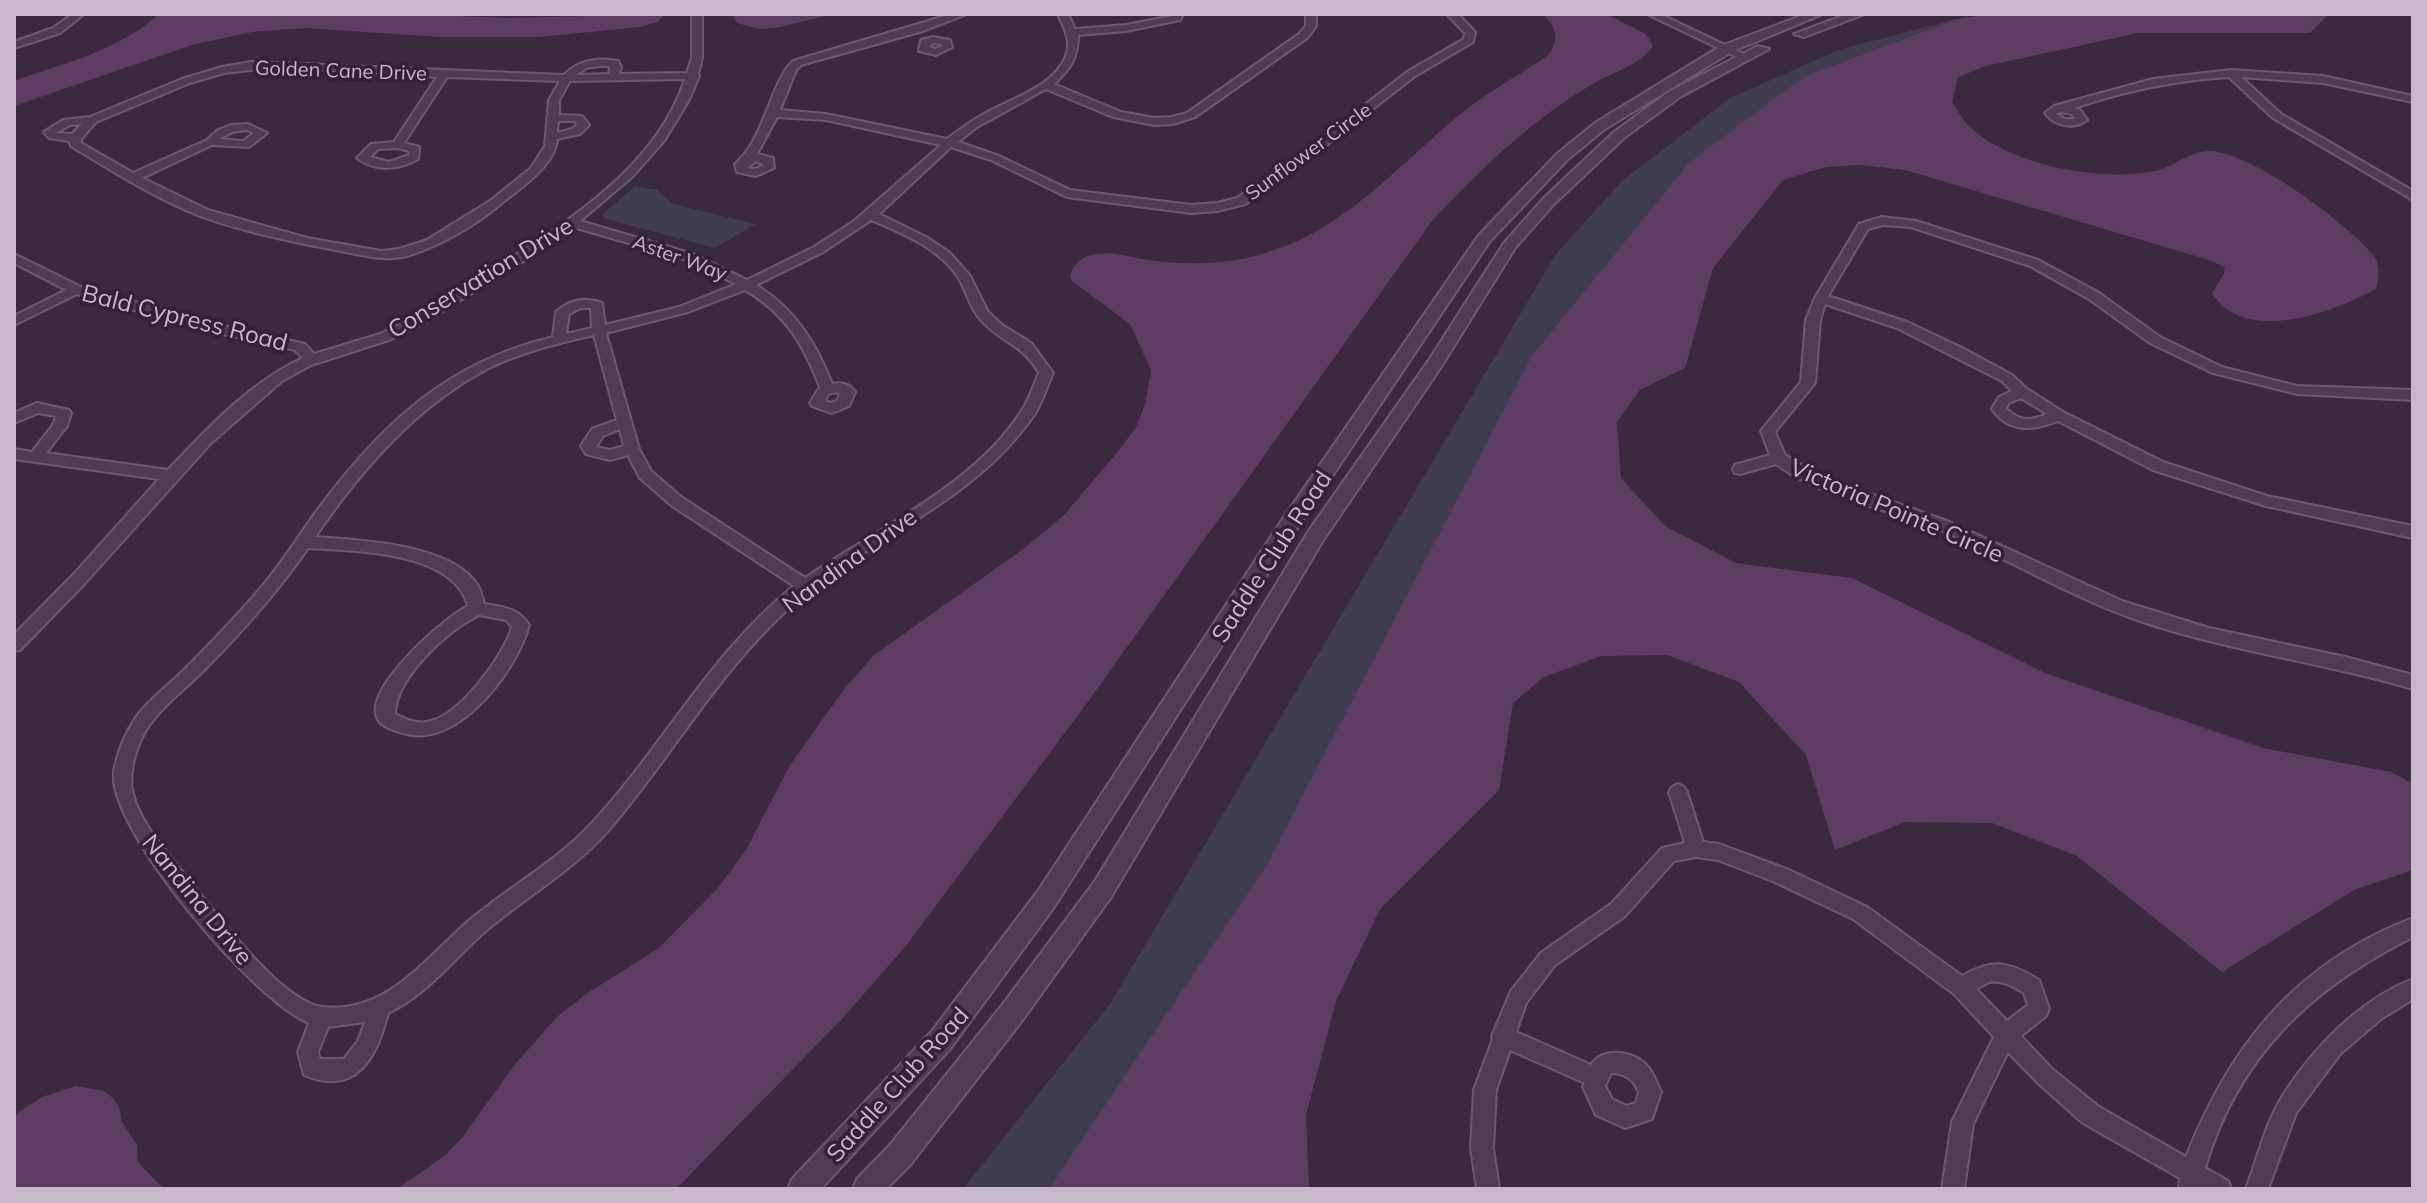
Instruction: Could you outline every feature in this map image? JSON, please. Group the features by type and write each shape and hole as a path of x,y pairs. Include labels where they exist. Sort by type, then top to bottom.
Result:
{"street":[{"path":"14,45 54,33 79,14"},
{"name":"Conservation Drive","path":"14,645 52,610 172,476 242,407 279,376 311,359 400,330 573,223 636,166 681,107 694,76 700,52 697,14"},
{"path":"749,158 773,113 791,69 797,63 962,14"},
{"path":"1063,14 1075,32 1124,30 1148,20 1176,18 1178,14"},
{"path":"1046,85 1139,122 1175,122 1191,115 1303,36 1311,26 1311,14"},
{"name":"Sunflower Circle","path":"773,113 857,122 949,143 995,158 1067,193 1191,209 1241,201 1297,163 1411,74 1469,40 1470,32 1452,14"},
{"path":"1652,14 1741,50"},
{"path":"1677,14 1741,50"},
{"name":"Saddle Club Road","path":"802,1189 941,1040 1046,899 1287,528 1484,238 1562,157 1600,126 1741,50 1817,14"},
{"name":"Saddle Club Road","path":"867,1189 900,1155 1012,1013 1103,889 1315,537 1435,363 1509,246 1549,201 1619,135 1741,50 1859,14"},
{"path":"919,29 929,41"},
{"name":"Nandina Drive","path":"871,215 939,251 963,276 975,305 988,321 1036,352 1046,373 1042,390 1025,421 990,460 805,586 756,630 716,677 643,777 591,837 472,931 400,998 379,1009 321,1017 304,1012 234,952 140,828 122,790 126,755 142,721 263,597 368,457 414,414 458,380 498,360 559,339 650,319 709,301 810,256 871,215 949,143 979,121 1046,85 1067,68 1075,50 1075,32"},
{"name":"Golden Cane Drive","path":"75,138 92,120 186,81 251,65 567,78 694,76"},
{"path":"2064,108 2108,92 2150,82 2188,75 2231,73 2304,77 2413,99"},
{"path":"2231,73 2277,116 2413,196"},
{"path":"397,145 444,74"},
{"path":"92,120 67,122 50,132 53,136 75,138 75,144 133,178 204,213 306,241 381,255 401,253 431,243 494,204 535,170 551,146 554,100 567,78"},
{"path":"552,137 576,132 583,125 578,118 553,118"},
{"path":"133,178 211,142"},
{"name":"Victoria Pointe Circle","path":"2413,395 2297,390 2218,370 2155,340 2094,296 2034,263 1912,224 1882,221 1863,227 1821,298 1813,320 1808,383 1768,431 1778,458 1805,475 1942,525 2043,574 2142,615 2255,646 2371,669 2413,682"},
{"name":"Aster Way","path":"573,223 658,245 705,262 747,284 794,323 820,360 827,388"},
{"name":"Bald Cypress Road","path":"14,258 76,290 214,328 300,347 311,359"},
{"path":"14,321 76,290"},
{"path":"1821,298 1902,325 1957,351 2007,378 2022,392 2058,415 2158,466 2266,501 2413,532"},
{"path":"559,339 560,319 571,306 597,306 599,330 632,449 645,474 676,501 805,586"},
{"path":"2022,392 2004,400 1999,409 2006,419 2024,426 2041,424 2058,415"},
{"path":"14,418 37,408 64,413 60,426 37,455"},
{"path":"625,422 599,432 592,437 588,446 600,455 632,449"},
{"path":"14,454 172,476"},
{"path":"1740,469 1778,458"},
{"path":"1287,528 1315,537"},
{"path":"304,542 378,547 437,563 465,582 477,598 477,609"},
{"path":"477,609 511,615 521,625 517,642 471,704 453,720 425,731 402,728 386,717 388,699 421,652 448,624 477,609"},
{"path":"1678,792 1696,849"},
{"path":"1488,1189 1482,1148 1485,1090 1518,998 1548,959 1618,910 1669,854 1696,849 1719,852 1782,876 1860,913 1961,987 2045,1076 2091,1115 2190,1181 2220,1189"},
{"path":"2190,1181 2224,1096 2269,1026 2310,987 2359,952 2413,927"},
{"path":"1953,1189 1963,1122 2006,1035 2039,1009 2032,987 2010,973 1987,970 1961,987"},
{"path":"2257,1189 2288,1106 2324,1059 2374,1012 2413,988"},
{"path":"321,1017 308,1052 311,1068 330,1074 349,1067 363,1056 371,1041 379,1009"},
{"path":"1502,1036 1595,1077"}],"shaded area":[{"path":"159,14 408,14 509,18 665,14 658,22 640,27 540,37 440,37 306,28 252,32 192,45 14,106 14,81 108,47"},
{"path":"732,14 834,14 759,29 737,23"},
{"path":"1542,14 1606,14 1646,34 1653,46 1635,63 1596,82 1551,111 1489,163 1432,221 1087,703 905,947 841,1020 676,1189 397,1189 443,1157 461,1139 516,1063 558,1016 586,994 659,948 718,888 746,850 790,765 845,688 874,655 1026,547 1064,515 1120,449 1136,427 1145,405 1151,370 1130,324 1072,281 1070,276 1076,264 1087,256 1102,253 1174,263 1236,260 1265,253 1321,229 1370,194 1472,105 1548,55 1555,33"},
{"path":"1992,14 2329,14 2310,33 2138,33 1986,66 1958,77 1952,102 1967,125 1988,141 2032,161 2058,168 2133,174 2155,171 2196,153 2210,151 2228,154 2249,163 2297,191 2360,241 2377,263 2376,289 2337,307 2290,320 2245,318 2227,309 2212,293 2225,267 2209,260 1905,170 1861,165 1826,167 1783,180 1713,268 1685,368 1640,390 1617,422 1621,478 1665,526 1736,563 1852,578 2045,673 2263,748 2391,772 2413,784 2413,870 2356,889 2222,972 2077,856 1992,823 1905,822 1835,850 1806,755 1739,682 1667,655 1601,656 1544,677 1513,703 1499,790 1380,909 1336,1001 1306,1115 1309,1189 1049,1189 1266,866 1532,356 1689,163 1805,76 1957,19"},
{"path":"1957,19 1805,76 1049,1189 963,1189 1110,1004 1556,254 1622,181 1730,98 1841,49"},
{"path":"635,186 657,190 673,204 756,224 715,248 603,218 603,214"},
{"path":"76,1086 104,1091 114,1099 120,1109 121,1120 137,1145 138,1162 164,1189 14,1189 14,1115 42,1097"}]}
